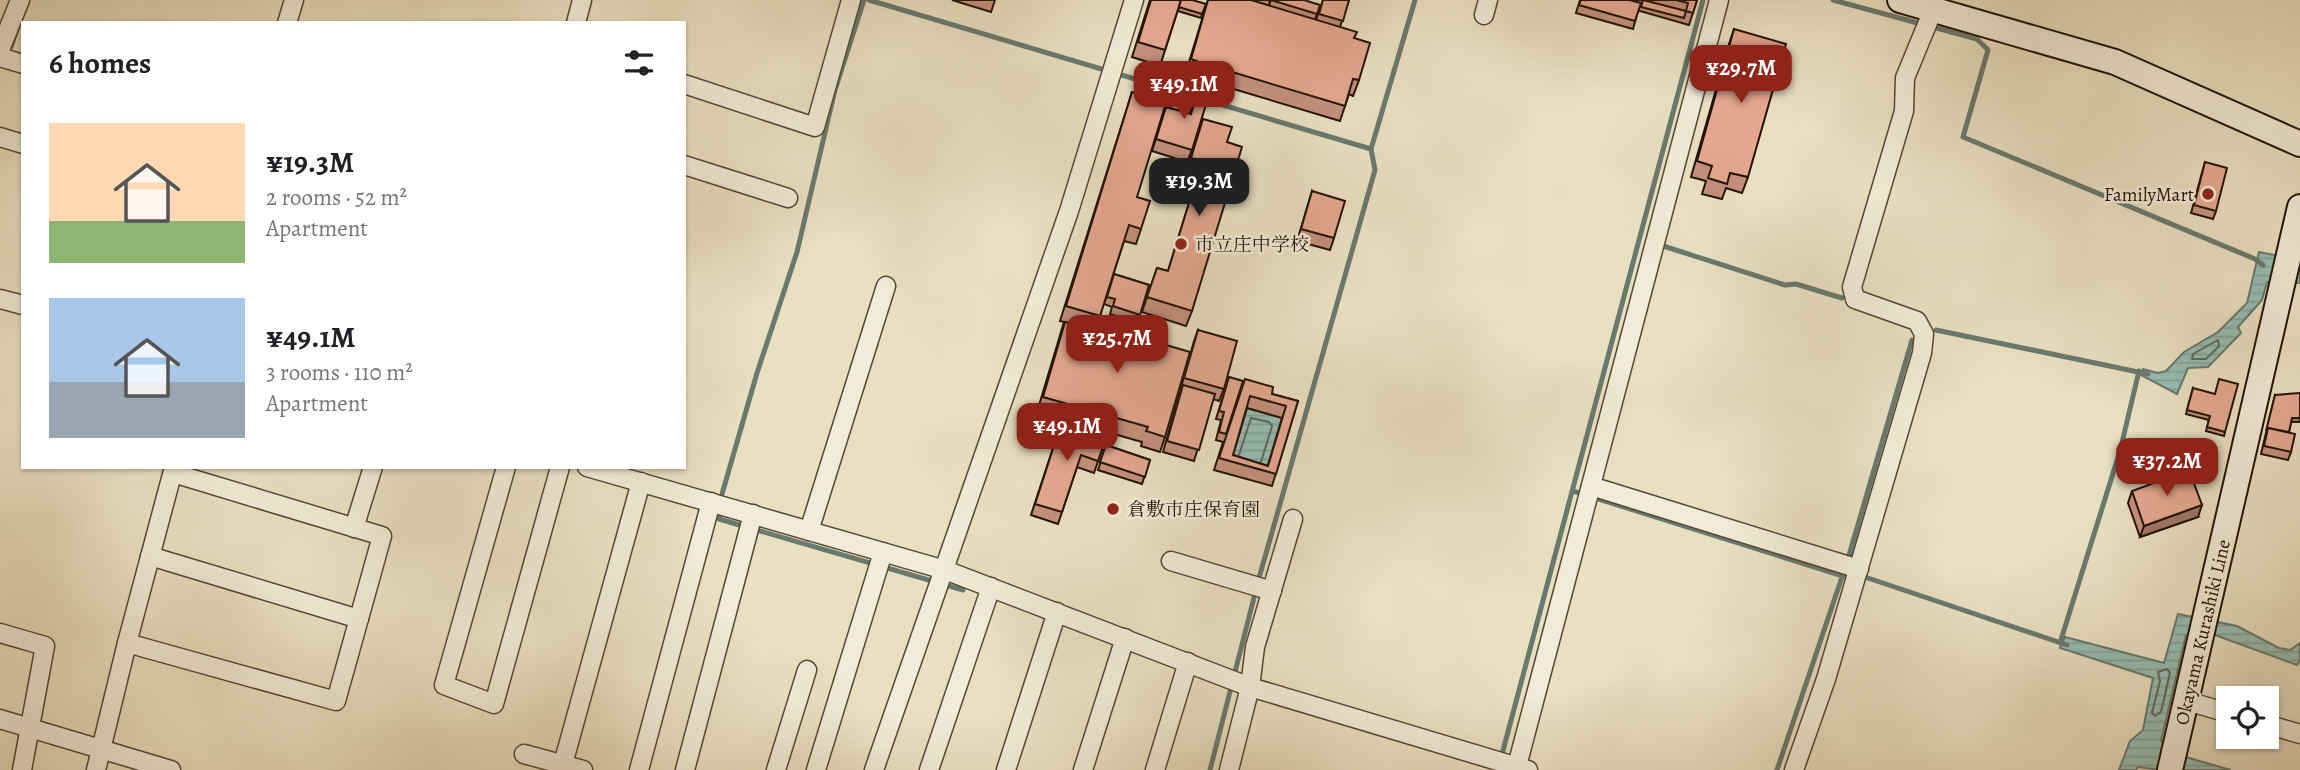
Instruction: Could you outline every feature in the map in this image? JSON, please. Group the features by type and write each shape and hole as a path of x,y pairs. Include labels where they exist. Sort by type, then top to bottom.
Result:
{"main road":[{"path":"1900,0 1928,19 2115,62 2300,144"},
{"name":"Okayama Kurashiki Line","path":"2173,759 2300,208"}],"street":[{"path":"7,57 20,0"},
{"path":"288,21 294,0"},
{"path":"577,21 582,0"},
{"path":"686,85 815,127 851,0"},
{"path":"874,770 1069,211 1134,0"},
{"path":"594,469 711,502 750,524 809,531 880,561 942,579 991,587 1238,682 1512,765 1589,493 1719,0"},
{"path":"1794,770 1826,680 1852,570 1922,353 1924,334 1917,321 1855,299 1852,286 1905,111 1905,78 1928,19"},
{"path":"0,137 21,143"},
{"path":"686,166 788,198"},
{"path":"809,531 886,286"},
{"path":"0,299 21,304"},
{"path":"355,528 372,469"},
{"path":"505,469 444,685 494,704 559,469"},
{"path":"96,770 103,749 127,643 173,470 382,536 336,701 127,643"},
{"path":"563,764 641,482"},
{"path":"1589,493 1852,570"},
{"path":"639,770 711,502"},
{"path":"1229,770 1238,682 1255,647 1268,590 1293,519"},
{"path":"685,770 750,524"},
{"path":"150,555 359,619"},
{"path":"816,770 880,561"},
{"path":"1171,561 1268,590"},
{"path":"929,770 991,587"},
{"path":"1006,770 1057,612"},
{"path":"0,633 45,646 22,770"},
{"path":"1083,770 1125,638"},
{"path":"1155,770 1188,662"},
{"path":"776,770 807,670"},
{"path":"2187,701 2216,709"},
{"path":"0,719 171,770"},
{"path":"2279,728 2300,734"},
{"path":"524,754 583,770"}],"water":[{"path":"2259,252 2300,260 2300,283 2267,282 2262,300 2238,327 2241,333 2208,367 2188,368 2177,394 2141,375 2143,369 2158,373 2166,371 2184,352 2218,332 2247,303"},
{"path":"1246,408 1282,418 1264,477 1228,467"},
{"path":"2178,614 2237,626 2279,648 2290,650 2300,643 2300,660 2297,665 2215,635 2186,635 2161,741 2189,758 2231,770 2160,770 2138,767 2136,770 2119,770 2130,741 2143,730 2153,678 2060,648 2065,637 2164,663"}],"building":[{"path":"1151,0 1181,0 1165,50 1138,42"},
{"path":"1181,0 1206,4 1202,14 1179,7"},
{"path":"1208,0 1251,0 1357,32 1354,38 1370,43 1359,80 1353,79 1345,106 1232,72 1230,78 1203,70 1204,64 1191,59"},
{"path":"1271,0 1304,0 1320,5 1317,14"},
{"path":"1323,0 1349,0 1343,21 1319,14"},
{"path":"1581,0 1629,0 1641,3 1635,21 1579,5"},
{"path":"1643,0 1686,11 1684,18 1641,7"},
{"path":"1676,0 1697,0 1693,13 1686,11 1688,3"},
{"path":"1734,29 1786,44 1748,177 1730,173 1727,184 1708,178 1712,166 1697,161"},
{"path":"1203,75 1210,78 1204,97 1208,98 1192,150 1156,139 1166,107 1191,114"},
{"path":"1132,92 1166,103 1137,197 1150,201 1141,229 1129,225 1100,316 1066,306"},
{"path":"1203,119 1232,127 1227,142 1242,147 1192,311 1147,297 1157,268 1168,271 1202,161 1191,158"},
{"name":"FamilyMart","path":"2205,162 2227,168 2216,211 2194,205"},
{"path":"1312,191 1345,201 1334,238 1301,229"},
{"path":"1114,274 1149,285 1140,315 1113,306 1115,299 1107,297"},
{"path":"1073,318 1190,352 1165,437 1146,431 1148,427 1043,397 1065,322 1071,323"},
{"path":"1198,330 1237,341 1224,389 1184,378"},
{"path":"1229,377 1243,381 1226,434 1219,432 1224,412 1219,411"},
{"path":"1245,379 1273,387 1272,394 1298,401 1276,474 1219,458","holes":["1250,396 1286,406 1268,466 1233,455"]},
{"path":"2219,379 2238,384 2225,432 2207,427 2210,416 2187,410 2193,388 2215,394"},
{"path":"1183,385 1215,394 1199,450 1167,441"},
{"path":"2300,393 2300,418 2292,418 2289,432 2268,428 2266,431 2275,395"},
{"path":"1062,421 1107,435 1098,461 1081,455 1062,512 1035,504"},
{"path":"2268,428 2295,434 2291,452 2264,446"},
{"path":"1106,445 1150,460 1145,477 1100,462"},
{"path":"2161,450 2181,455 2177,469 2157,464"},
{"path":"2189,470 2202,505 2144,526 2132,491"}],"waterway":[{"path":"722,494 757,373 797,252 835,90 864,0"},
{"path":"869,0 1371,149"},
{"path":"1210,770 1259,578 1375,170 1371,149 1415,0"},
{"path":"1501,758 1703,0"},
{"path":"1833,0 1977,39 1988,50 1963,137 2255,259 2263,265"},
{"path":"11,47 19,23"},
{"path":"1657,244 1785,285 1796,284 1842,298"},
{"path":"1936,330 2148,374"},
{"path":"1847,562 1912,340"},
{"path":"2060,643 2120,451 2139,371"},
{"path":"1573,491 1843,576 1865,577 2067,645"},
{"path":"720,515 719,519 963,590"},
{"path":"1777,770 1843,574"}],"place":[{"name":"FamilyMart","path":"2208,194"},
{"name":"市立庄中学校","path":"1181,244"},
{"name":"倉敷市庄保育園","path":"1113,509"}]}
